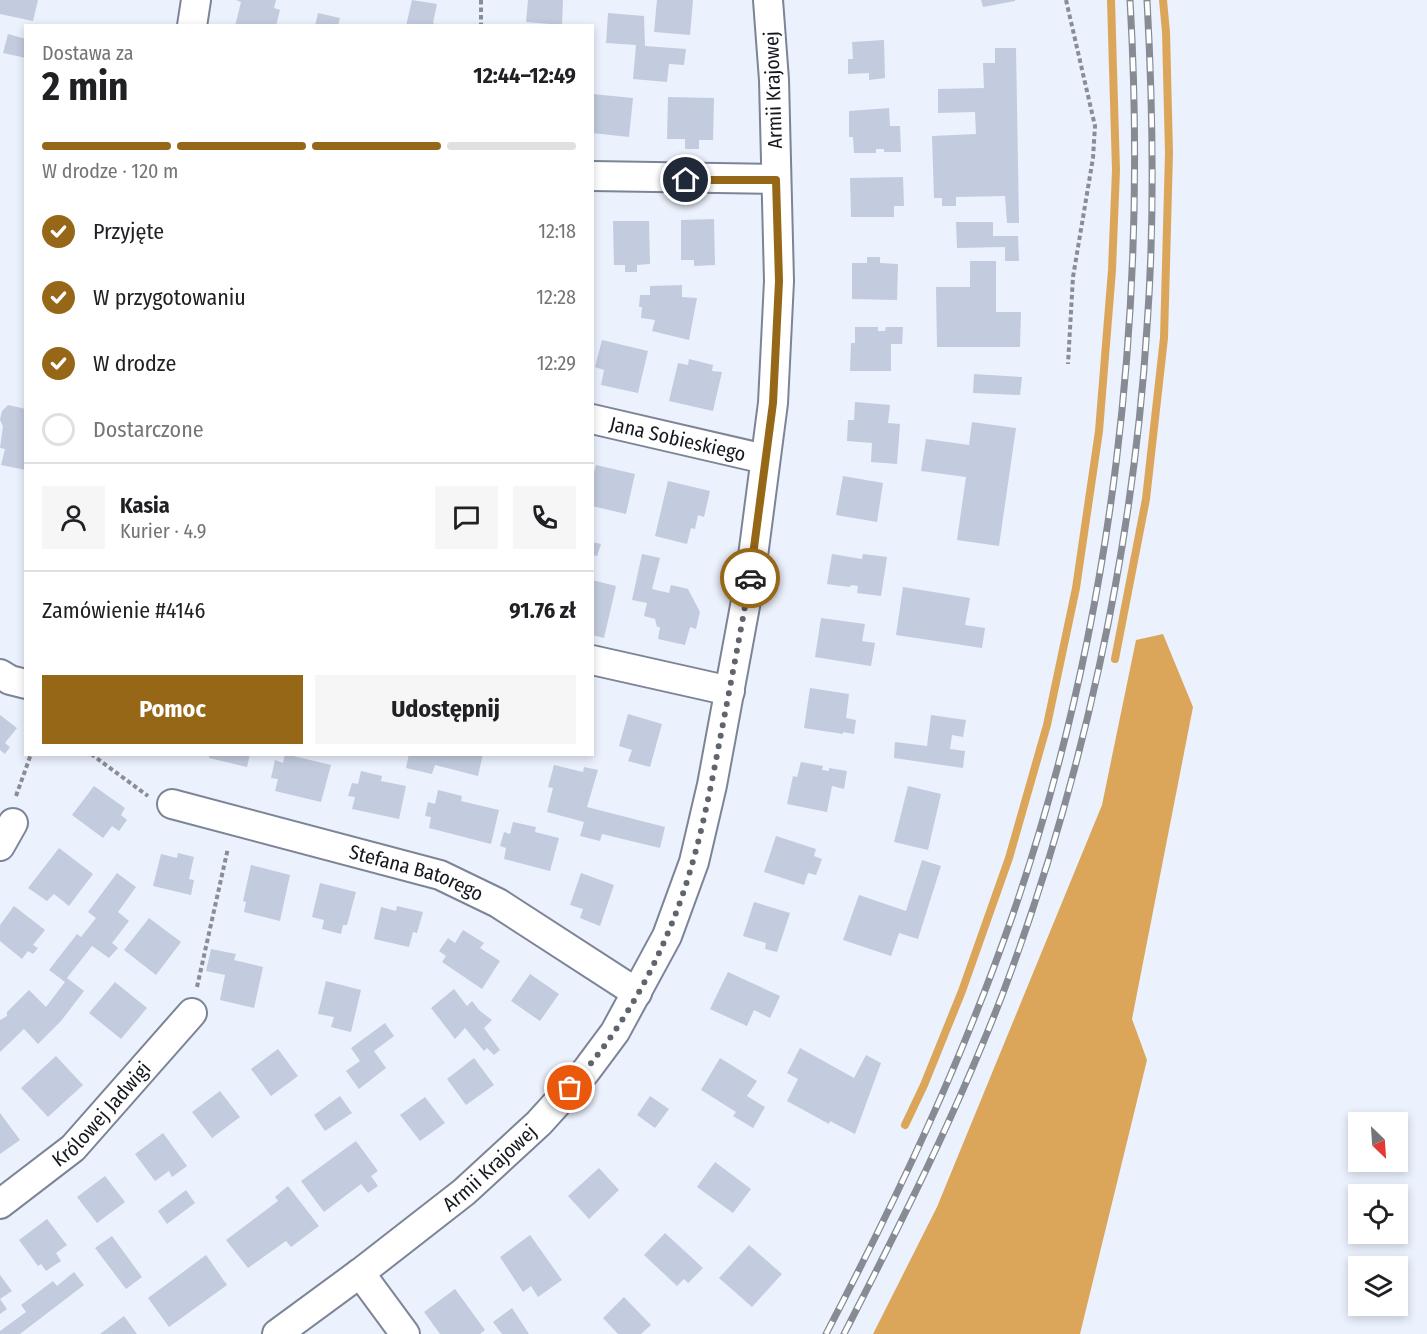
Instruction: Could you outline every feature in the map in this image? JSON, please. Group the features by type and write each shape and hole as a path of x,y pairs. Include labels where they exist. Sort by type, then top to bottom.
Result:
{"street":[{"path":"192,24 196,0"},
{"name":"Armii Krajowej","path":"277,1334 464,1192 539,1123 586,1071 615,1032 667,936 694,862 712,785 750,579 773,403 779,281 774,80 768,0"},
{"path":"594,177 776,180"},
{"name":"Jana Sobieskiego","path":"594,419 765,459"},
{"path":"594,660 730,691"},
{"path":"0,674 10,680 24,684"},
{"name":"Stefana Batorego","path":"172,804 408,865 460,883 498,903 637,993"},
{"name":"Królowej Jadwigi","path":"0,1204 73,1148 192,1013"},
{"path":"360,1273 405,1334"}],"path":[{"path":"481,0 481,24"},
{"path":"1066,0 1095,126 1093,158 1073,276 1068,364"},
{"path":"7,834 15,798 30,756"},
{"path":"93,756 157,802 172,804"},
{"path":"192,1013 234,820"}],"shaded area":[{"path":"1163,634 1193,707 1132,1019 1147,1060 1080,1334 873,1334 937,1207 1102,805 1136,640"}],"building":[{"path":"0,0 38,0 33,21 0,14"},
{"path":"236,0 276,0 274,8 280,10 276,24 236,24 241,2"},
{"path":"412,0 437,4 435,24 406,24"},
{"path":"528,0 563,0 562,24 526,22"},
{"path":"657,0 693,0 690,35 654,32"},
{"path":"981,0 1015,0 1015,1 983,7"},
{"path":"318,13 340,18 338,24 315,24"},
{"path":"608,13 644,16 645,46 686,49 684,65 669,64 667,82 633,79 636,45 606,43"},
{"path":"8,34 24,38 24,58 3,53"},
{"path":"884,40 885,78 869,80 869,73 848,74 848,59 853,59 852,42"},
{"path":"995,48 1016,48 1019,223 1007,223 1005,196 956,197 956,206 942,206 942,198 934,198 932,136 976,134 975,112 938,113 938,89 984,88 983,63 995,63"},
{"path":"594,94 633,98 629,137 594,133"},
{"path":"668,97 714,98 713,140 699,140 699,149 685,149 685,139 667,139"},
{"path":"889,108 890,126 900,126 901,152 884,152 884,149 876,149 876,153 854,153 853,137 849,137 849,111"},
{"path":"903,177 904,206 894,206 894,217 851,217 850,178"},
{"path":"714,219 715,265 694,266 694,260 681,260 681,220"},
{"path":"613,221 649,221 650,264 637,265 637,272 625,272 625,265 614,265"},
{"path":"956,222 993,222 993,236 1018,236 1019,261 1005,261 1005,247 957,248"},
{"path":"867,257 880,257 880,263 898,264 897,300 852,299 852,263 867,263"},
{"path":"970,261 996,261 996,312 1021,312 1020,347 937,347 936,287 970,287"},
{"path":"682,285 682,297 697,298 689,340 652,331 655,320 641,318 642,307 639,307 640,295 650,295 650,286"},
{"path":"855,327 878,327 878,331 885,331 886,327 903,327 902,344 891,344 891,371 850,371 851,343 855,343"},
{"path":"602,340 648,351 638,393 601,385 604,370 595,367"},
{"path":"689,359 713,365 712,371 722,372 713,411 669,401 678,363 688,365"},
{"path":"974,374 1022,377 1020,395 973,393"},
{"path":"855,402 890,405 888,423 900,424 897,464 871,462 872,443 847,441 848,420 854,420"},
{"path":"8,405 24,409 24,470 1,465 5,449 0,448 3,426 0,420 2,411"},
{"path":"972,422 1016,428 999,546 957,540 966,477 921,471 926,439 969,445"},
{"path":"596,465 635,474 626,514 594,506"},
{"path":"843,476 883,483 877,522 836,515"},
{"path":"668,481 710,491 704,517 698,515 695,529 691,528 687,544 655,536"},
{"path":"594,542 601,544 597,556 594,555"},
{"path":"642,554 660,558 652,589 669,593 671,585 688,589 700,612 696,629 690,627 685,645 658,639 660,627 657,627 655,619 644,616 647,603 632,600"},
{"path":"832,554 862,559 863,554 887,557 881,596 857,593 858,586 827,584"},
{"path":"594,580 616,586 604,638 594,636"},
{"path":"903,587 970,598 965,625 985,628 982,648 896,635"},
{"path":"821,618 865,624 862,641 875,643 871,666 815,657"},
{"path":"810,688 849,694 846,718 856,720 854,734 804,728"},
{"path":"628,714 662,724 650,767 628,761 632,750 619,746"},
{"path":"0,715 17,728 5,743 10,747 5,754 0,750"},
{"path":"931,715 966,720 963,737 952,735 950,749 965,751 963,768 894,758 895,742 927,746"},
{"path":"209,756 250,756 247,767 209,758"},
{"path":"285,756 293,756 331,765 321,802 275,791 278,779 271,778 275,760 283,763"},
{"path":"409,756 483,756 478,776 435,765 432,774 406,768"},
{"path":"801,762 823,766 822,770 829,771 829,768 847,771 844,789 832,786 827,812 787,804 793,776 797,777"},
{"path":"554,765 583,772 584,767 598,770 587,807 665,827 660,848 602,834 600,841 580,836 584,822 547,812 553,788 548,787"},
{"path":"361,771 382,776 381,781 406,786 399,819 352,809 355,797 348,796 352,783 358,784"},
{"path":"94,786 125,808 121,815 127,820 119,831 112,826 103,838 72,815"},
{"path":"908,786 941,794 928,850 894,842"},
{"path":"438,790 462,796 461,801 499,810 491,844 429,828 431,817 425,816 428,802 435,804"},
{"path":"513,822 536,827 535,832 559,838 550,871 504,859 506,848 500,846 504,832 510,834"},
{"path":"776,836 816,849 814,856 822,859 816,875 808,873 804,885 764,872"},
{"path":"59,848 93,874 69,906 54,894 47,901 28,888"},
{"path":"178,853 194,857 189,879 194,880 191,895 153,886 161,854 177,858"},
{"path":"922,860 941,866 918,939 899,933 891,956 843,940 859,895 906,911"},
{"path":"251,865 290,875 280,921 244,912 246,902 243,901"},
{"path":"117,873 136,887 118,912 129,921 112,943 118,948 109,958 92,946 67,978 84,991 61,1021 38,1044 24,1029 0,1052 0,1020 7,1016 7,1012 29,990 46,1007 65,982 49,970 77,934 81,937 96,918 88,912"},
{"path":"581,873 614,885 600,926 580,918 583,909 570,905"},
{"path":"320,883 356,892 347,925 343,925 341,934 322,929 324,920 312,917"},
{"path":"754,902 790,913 777,952 765,949 766,943 743,936"},
{"path":"14,906 45,930 33,945 38,948 33,954 28,951 22,959 0,941 0,925"},
{"path":"397,906 423,912 417,933 413,932 409,947 374,939 381,907 396,911"},
{"path":"149,918 181,942 156,975 124,950"},
{"path":"463,930 484,943 480,948 500,961 482,989 442,962 446,956 439,951 448,938 455,943"},
{"path":"211,949 236,954 234,960 263,967 254,1008 220,1000 225,975 206,971"},
{"path":"728,972 780,996 770,1018 754,1010 747,1026 710,1009"},
{"path":"530,974 559,994 540,1021 511,1001"},
{"path":"326,981 361,990 351,1032 331,1027 334,1017 318,1014"},
{"path":"115,982 147,1008 121,1039 89,1013"},
{"path":"454,989 467,1006 472,1001 492,1020 484,1028 500,1050 494,1055 487,1048 484,1051 465,1028 455,1039 431,1008"},
{"path":"385,1023 394,1036 374,1051 386,1068 359,1089 346,1071 360,1061 351,1048"},
{"path":"800,1048 854,1078 866,1055 881,1063 855,1134 830,1121 829,1124 787,1101 798,1079 787,1073"},
{"path":"278,1049 298,1076 271,1096 251,1069"},
{"path":"56,1056 83,1085 48,1117 21,1088"},
{"path":"474,1058 494,1085 466,1105 447,1079"},
{"path":"720,1058 757,1081 747,1096 765,1107 753,1128 733,1116 736,1112 701,1090"},
{"path":"220,1091 240,1117 212,1138 192,1112"},
{"path":"340,1096 352,1113 325,1131 314,1115"},
{"path":"650,1096 669,1109 655,1128 637,1115"},
{"path":"425,1097 445,1123 420,1141 400,1115"},
{"path":"0,1113 20,1140 0,1154"},
{"path":"163,1133 187,1166 172,1177 169,1171 155,1181 135,1154"},
{"path":"356,1141 378,1171 371,1176 378,1186 368,1193 361,1184 324,1212 301,1181"},
{"path":"715,1162 751,1189 733,1213 697,1187"},
{"path":"599,1168 619,1190 589,1219 568,1196"},
{"path":"105,1176 125,1202 97,1223 77,1197"},
{"path":"288,1186 319,1226 291,1247 286,1241 248,1268 226,1240 278,1201 275,1197"},
{"path":"186,1190 195,1203 167,1224 158,1211"},
{"path":"47,1219 67,1245 56,1253 61,1261 46,1271 41,1264 38,1266 19,1240"},
{"path":"665,1233 703,1268 688,1283 684,1279 677,1286 644,1255"},
{"path":"530,1235 562,1280 538,1297 531,1286 523,1292 500,1257"},
{"path":"112,1236 142,1277 126,1289 95,1248"},
{"path":"749,1245 782,1274 752,1307 719,1278"},
{"path":"206,1255 227,1285 169,1327 148,1298"},
{"path":"74,1272 84,1285 20,1334 0,1334 0,1331 26,1312 21,1305 53,1281 57,1286"},
{"path":"0,1275 12,1291 0,1299"},
{"path":"455,1289 485,1330 480,1334 440,1334 424,1312"},
{"path":"624,1297 651,1325 641,1334 618,1334 603,1318"},
{"path":"0,1299 7,1309 0,1314"},
{"path":"512,1308 529,1334 502,1334 493,1322"},
{"path":"124,1316 137,1334 100,1334"}],"waterway":[{"path":"905,1125 924,1085 962,991 1009,858 1047,725 1076,588 1099,431 1112,270 1116,170 1111,0"},
{"path":"1115,659 1146,499 1164,338 1169,153 1163,0"}],"railway":[{"path":"826,1334 903,1180 951,1075 994,968 1048,803 1076,691 1099,577 1116,463 1128,347 1134,232 1134,116 1130,0"},
{"path":"844,1334 948,1123 1003,993 1057,832 1080,749 1099,666 1130,496 1147,327 1152,164 1147,0"}],"way so far":[{"path":"570,1088 586,1071 615,1032 637,993 667,936 694,862 712,785 750,578"}],"route":[{"path":"686,180 776,180 779,281 777,345 773,403 750,578"}]}
